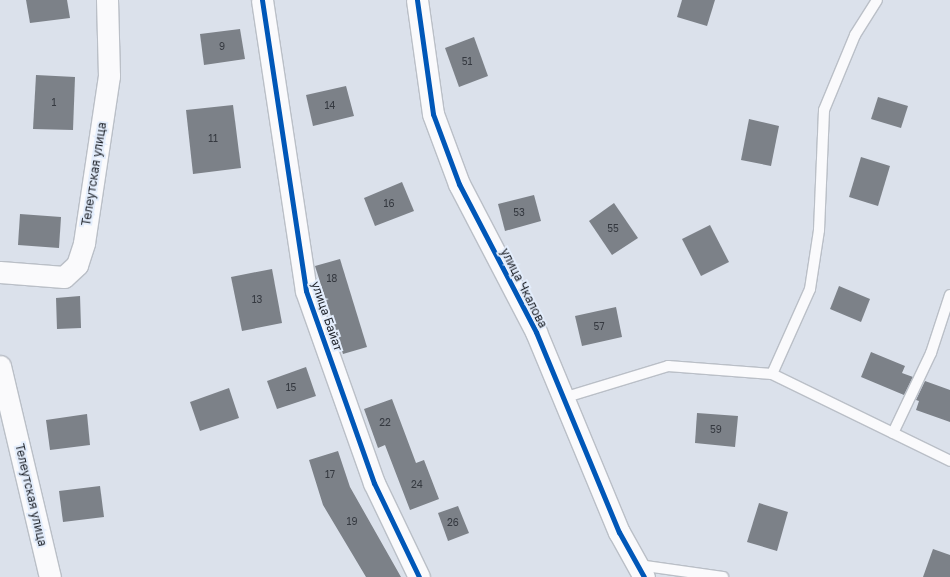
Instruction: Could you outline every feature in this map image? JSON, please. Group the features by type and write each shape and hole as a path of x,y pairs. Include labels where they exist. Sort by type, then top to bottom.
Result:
{"street":[{"name":"Телеутская улица","path":"0,272 64,277 77,265 84,243 109,76 107,0"},
{"name":"улица Байат","path":"262,0 306,291 374,483 419,577"},
{"name":"улица Чкалова","path":"417,0 433,114 459,184 536,332 619,532 640,571"},
{"name":"Телеутская улица","path":"0,366 50,577"}],"lane":[{"path":"772,374 810,288 819,230 824,110 855,35 877,0"},
{"path":"893,433 931,353 950,295"},
{"path":"563,398 668,366 772,374 950,461"},
{"path":"640,571 723,577"}],"building":[{"path":"26,0 67,0 70,18 30,23"},
{"path":"682,0 715,0 707,26 677,17"},
{"path":"240,29 245,59 204,65 200,34"},
{"path":"474,37 488,76 459,87 445,48"},
{"path":"36,75 75,77 73,130 33,129"},
{"path":"346,86 354,116 313,126 306,95"},
{"path":"878,97 908,106 901,128 871,119"},
{"path":"233,105 241,168 193,174 186,110"},
{"path":"749,119 779,126 771,166 741,160"},
{"path":"861,157 890,166 878,206 849,197"},
{"path":"402,182 414,211 375,226 364,198"},
{"path":"534,195 541,221 505,231 498,204"},
{"path":"614,203 638,238 612,255 589,221"},
{"path":"20,214 61,217 59,248 18,245"},
{"path":"710,225 729,262 701,276 682,239"},
{"path":"340,259 367,347 343,354 315,266"},
{"path":"272,269 282,323 242,331 231,277"},
{"path":"839,286 870,299 861,322 830,309"},
{"path":"80,296 81,328 57,329 56,298"},
{"path":"616,307 622,337 582,346 575,316"},
{"path":"871,352 905,366 902,373 913,377 904,395 861,377"},
{"path":"306,367 316,396 277,409 267,381"},
{"path":"925,381 950,390 950,422 916,410 919,401 916,400"},
{"path":"229,388 239,418 200,431 190,402"},
{"path":"392,399 416,463 424,460 439,499 410,510 385,445 378,448 364,409"},
{"path":"697,413 738,416 735,447 695,443"},
{"path":"87,414 90,445 50,450 46,420"},
{"path":"338,451 350,487 401,577 366,577 323,505 309,460"},
{"path":"100,486 104,517 63,522 59,491"},
{"path":"759,503 788,512 777,551 747,542"},
{"path":"458,506 469,533 448,541 438,513"},
{"path":"933,549 950,555 950,577 923,577"}],"cycle path":[{"path":"262,0 306,291 374,483 419,577"},
{"path":"417,0 433,114 459,184 536,332 619,532 644,577"}]}
